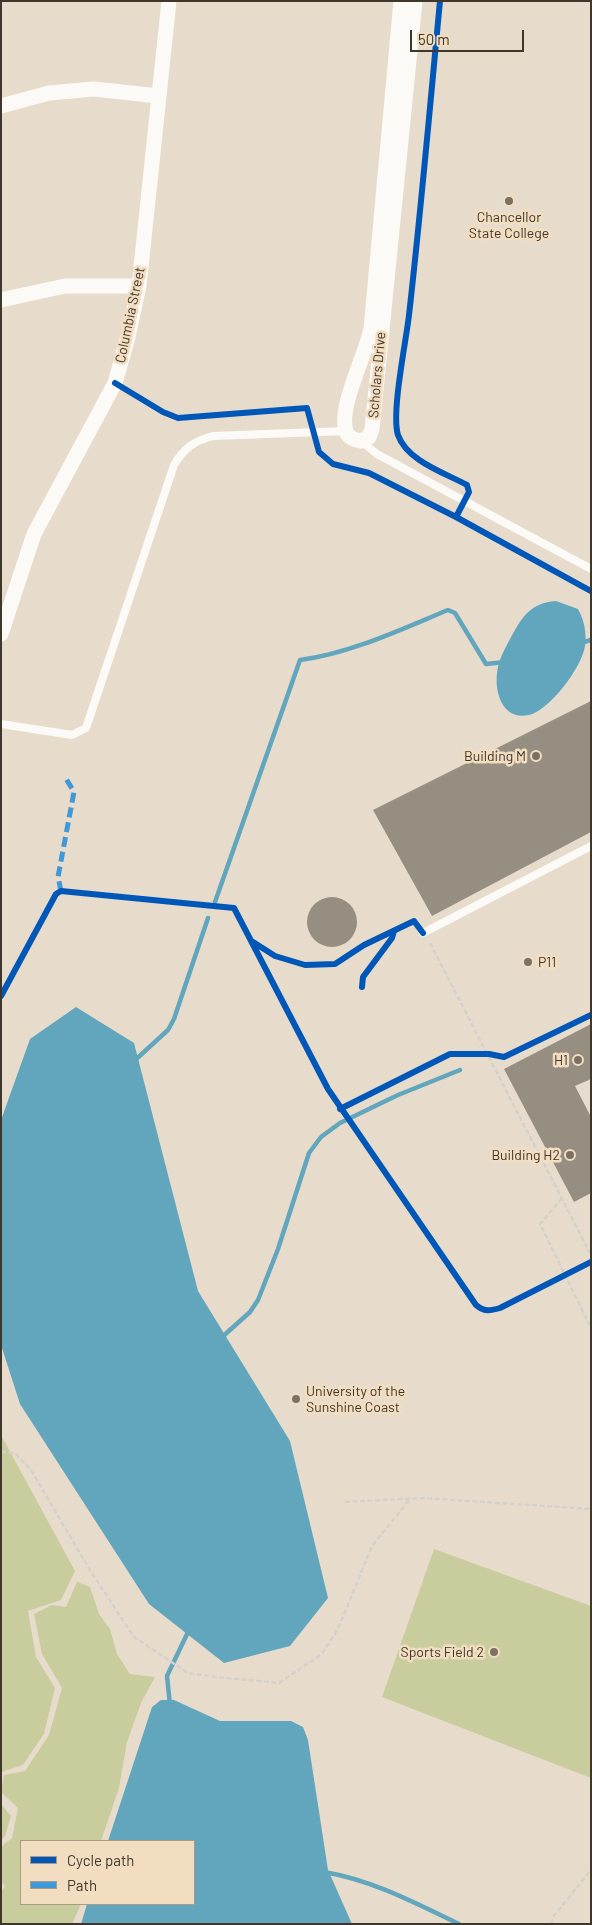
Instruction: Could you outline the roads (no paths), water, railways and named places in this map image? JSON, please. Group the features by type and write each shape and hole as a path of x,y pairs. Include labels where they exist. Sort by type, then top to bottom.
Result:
{"street":[{"name":"Columbia Street","path":"1,634 34,534 114,383 128,337 139,286 169,1"},
{"name":"Scholars Drive","path":"346,431 348,402 367,349 371,329 401,1"},
{"name":"Scholars Drive","path":"361,441 369,437 372,428 415,1"},
{"path":"1,106 49,93 94,88 160,96"},
{"path":"1,300 65,286 139,286"},
{"path":"346,431 349,436 361,441"}],"lane":[{"path":"1,724 72,735 86,728 174,465 184,449 200,440 213,436 346,431"},
{"path":"361,441 377,454 591,569"},
{"path":"423,933 591,846"}],"water":[{"path":"556,601 578,609 580,613 586,636 583,655 572,676 555,697 537,711 529,715 519,716 506,708 501,702 498,693 497,676 501,657 514,631 528,612 547,602"},
{"path":"76,1007 134,1043 198,1291 290,1441 328,1598 290,1646 224,1663 149,1604 20,1404 1,1345 1,1120 30,1039"},
{"path":"161,1700 174,1700 220,1721 291,1721 303,1727 308,1740 328,1870 352,1924 81,1924 87,1905 195,1905 195,1840 108,1840 152,1707"}],"waterway":[{"path":"215,902 300,660 356,647 448,610 455,613 486,664 505,662"},
{"path":"580,643 591,640"},
{"path":"133,1062 168,1030 174,1019 208,918"},
{"path":"221,1338 250,1312 258,1300 278,1249 309,1153 321,1137 340,1123 398,1095 460,1070"},
{"path":"170,1705 167,1676 189,1630"},
{"path":"324,1872 376,1886 459,1924"}],"place":[{"name":"Chancellor State College","path":"509,201"},
{"name":"Building M","path":"536,756"},
{"name":"P11","path":"528,962"},
{"name":"H1","path":"578,1060"},
{"name":"Building H2","path":"570,1155"},
{"name":"University of the Sunshine Coast","path":"296,1399"},
{"name":"Sports Field 2","path":"494,1652"}]}
